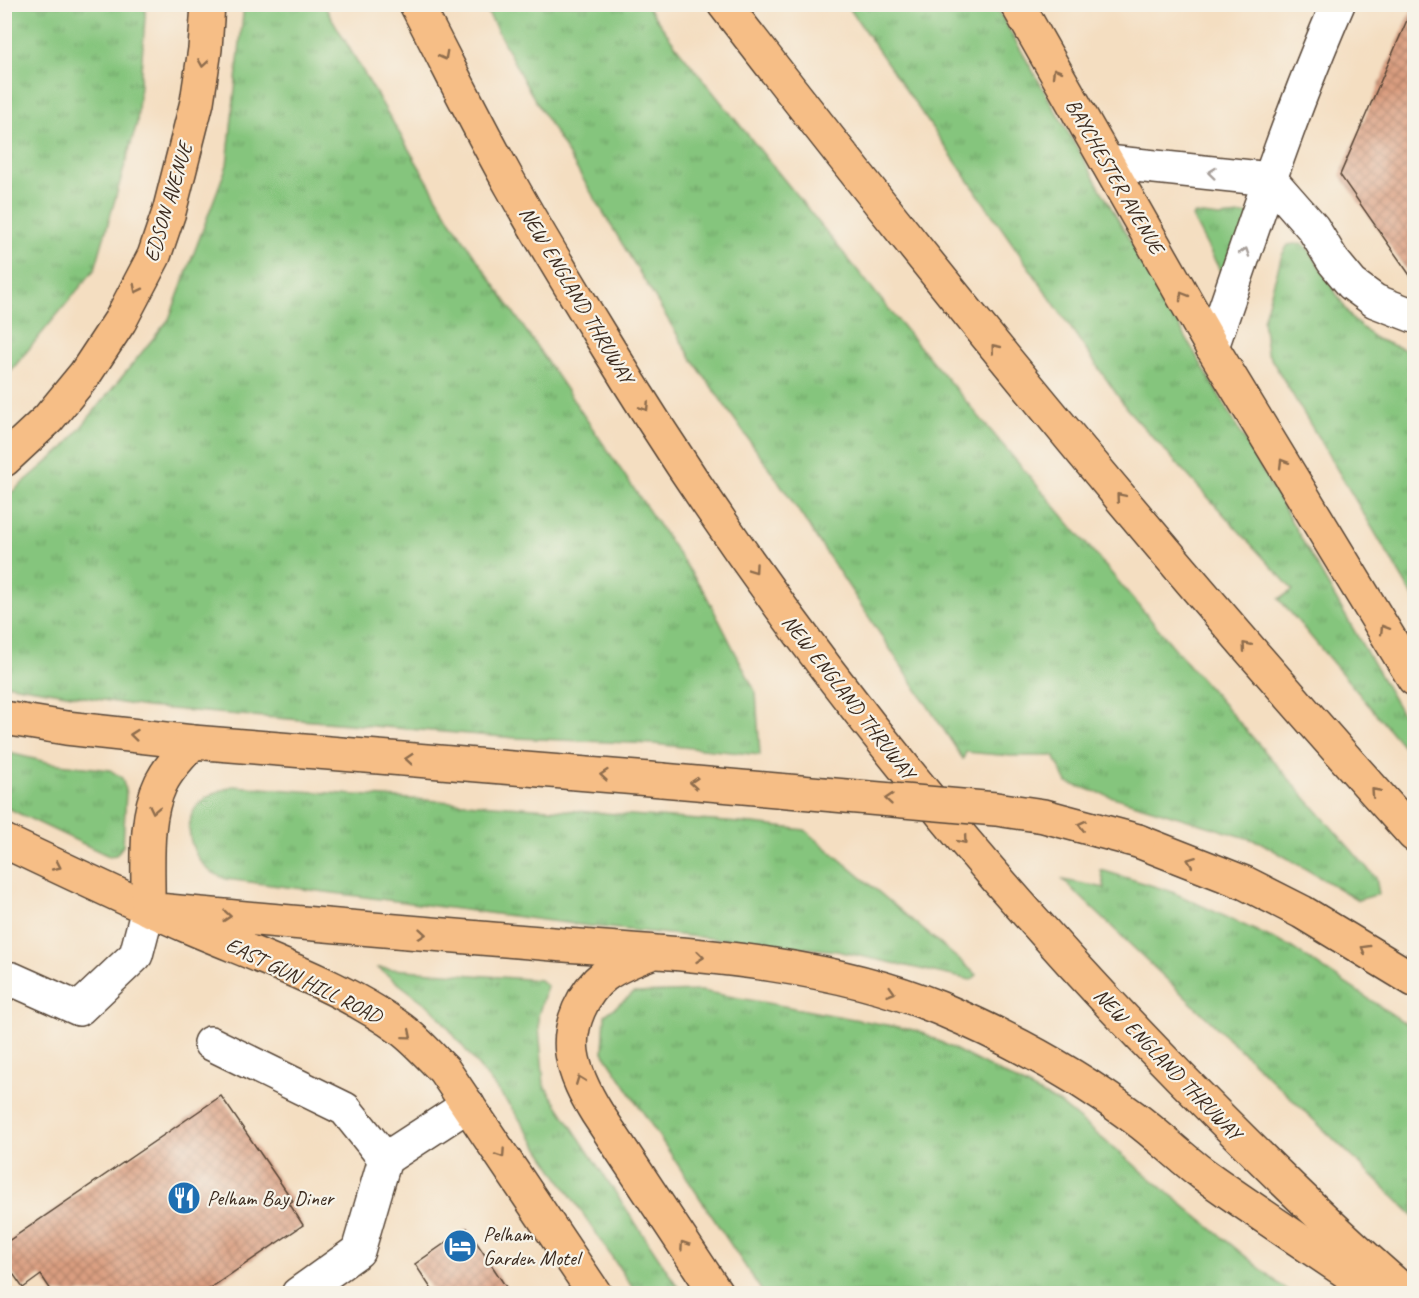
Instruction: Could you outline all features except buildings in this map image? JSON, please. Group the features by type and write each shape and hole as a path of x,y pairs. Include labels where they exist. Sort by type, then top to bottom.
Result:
{"main road":[{"name":"EDSON AVENUE","path":"4,460 48,419 85,374 120,321 154,256 175,191 196,102 205,49 208,4"},
{"name":"NEW ENGLAND THRUWAY","path":"416,4 511,184 601,338 691,479 785,615 895,758 999,883 1108,1004 1239,1137 1363,1256 1407,1293"},
{"path":"724,4 1029,390 1257,657 1414,835"},
{"name":"BAYCHESTER AVENUE","path":"1017,4 1212,347 1414,679"},
{"path":"4,718 66,728 193,742 996,809 1044,816 1138,841 1245,883 1302,912 1414,980"},
{"path":"193,742 173,763 161,784 154,804 150,831 148,909 746,962 838,978 887,991 936,1007 981,1027 1066,1072 1137,1119 1201,1172 1379,1293"},
{"name":"EAST GUN HILL ROAD","path":"4,841 148,909 311,979 376,1013 402,1030 444,1071 595,1293"},
{"path":"653,952 622,964 604,976 588,993 572,1033 572,1053 583,1087 597,1113 717,1293"}],"lane":[{"path":"1212,347 1270,179 1318,50 1338,4"},
{"path":"1107,162 1270,179 1313,228 1333,261 1352,284 1375,301 1414,316"},
{"path":"4,985 12,979 79,1009 136,955 148,909"},
{"path":"210,1043 345,1108 385,1159"},
{"path":"298,1293 358,1251 385,1159 468,1105"}],"green space":[{"path":"4,5 146,5 137,123 95,269 5,378"},
{"path":"244,5 324,5 451,221 705,593 756,693 760,755 653,744 516,738 146,707 5,684 5,498 65,447 169,319 227,165"},
{"path":"484,5 646,5 679,50 909,334 1189,665 1376,878 1379,894 1358,900 1260,842 1067,783 1054,756 1011,756 966,752 963,759 788,495 692,359 526,85"},
{"path":"847,5 995,5 1414,735 1414,759 1279,599 1293,590 1127,409"},
{"path":"1195,214 1219,217 1250,214 1226,282 1192,217"},
{"path":"1301,243 1308,248 1352,319 1376,339 1414,353 1414,389 1410,392 1414,400 1414,598 1267,352 1263,320 1282,255 1288,245"},
{"path":"5,752 51,763 110,770 122,778 126,792 123,846 116,855 109,856 5,807"},
{"path":"233,786 753,824 805,830 977,975 971,980 837,951 589,926 226,879 211,871 196,855 192,846 190,826 191,816 203,800"},
{"path":"1101,870 1170,891 1289,946 1414,1029 1414,1216 1063,880 1105,888"},
{"path":"378,968 540,980 547,986 538,1016 544,1085 682,1293 636,1293 514,1111 434,1010"},
{"path":"701,991 919,1031 1059,1103 1290,1293 763,1293 603,1052 605,1015 634,993"}],"place":[{"name":"Pelham Bay Diner","path":"184,1198"},
{"name":"Pelham Garden Motel","path":"460,1246"}]}
